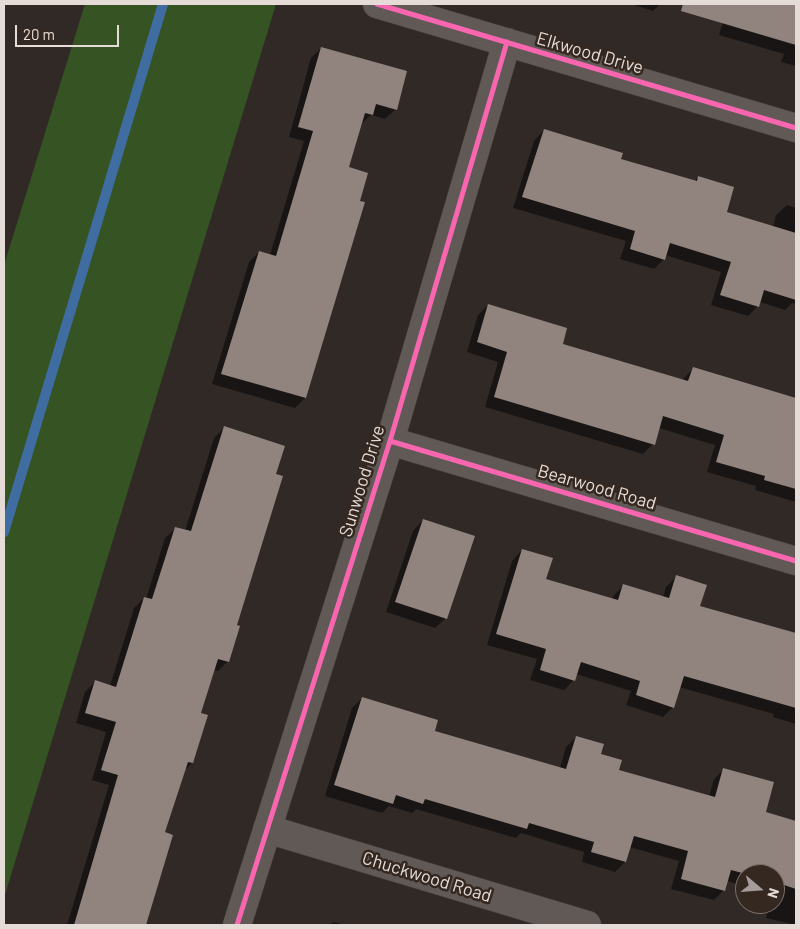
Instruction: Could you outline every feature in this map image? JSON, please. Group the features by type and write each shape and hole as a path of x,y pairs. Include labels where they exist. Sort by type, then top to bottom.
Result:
{"street":[{"name":"Elkwood Drive","path":"377,4 796,128"},
{"name":"Sunwood Drive","path":"236,925 390,441 507,42"},
{"name":"Bearwood Road","path":"390,441 796,561"},
{"name":"Chuckwood Road","path":"267,829 587,925"}],"green space":[{"path":"85,4 276,4 4,898 4,265"}],"building":[{"path":"683,4 796,4 796,45 681,11"},
{"path":"321,47 407,71 397,110 376,104 373,115 365,113 349,167 368,173 360,201 365,202 306,398 221,374 259,251 276,256 313,131 298,127"},
{"path":"544,129 623,153 621,159 697,181 698,176 734,187 727,212 796,233 796,300 764,290 759,307 720,295 731,262 670,243 665,260 630,249 635,231 522,197"},
{"path":"488,304 567,328 563,344 688,381 693,367 796,398 796,489 764,480 765,476 716,462 724,435 663,416 655,445 494,397 507,352 477,342"},
{"path":"224,426 285,446 276,474 283,476 237,625 240,626 229,662 218,659 201,713 208,715 193,763 188,762 165,832 173,835 146,925 74,925 118,775 101,770 116,722 85,713 95,680 116,687 144,597 152,599 175,527 191,531"},
{"path":"423,519 475,536 447,619 395,602"},
{"path":"522,549 553,558 546,579 618,600 623,584 669,598 676,575 707,585 700,606 796,633 796,708 684,676 674,708 636,695 640,681 581,662 575,681 540,670 546,649 496,634"},
{"path":"362,697 438,720 435,731 566,769 576,736 604,744 601,754 622,760 619,770 715,797 723,768 774,782 766,812 796,821 796,889 785,885 785,864 735,864 735,871 731,870 725,891 681,879 688,851 634,836 626,862 591,852 594,842 529,823 527,829 425,799 423,804 396,795 393,804 334,785"}],"waterway":[{"path":"4,532 163,4"}],"cycle path":[{"path":"377,4 796,128"},
{"path":"237,925 390,441 507,42"},
{"path":"390,441 796,561"}]}
